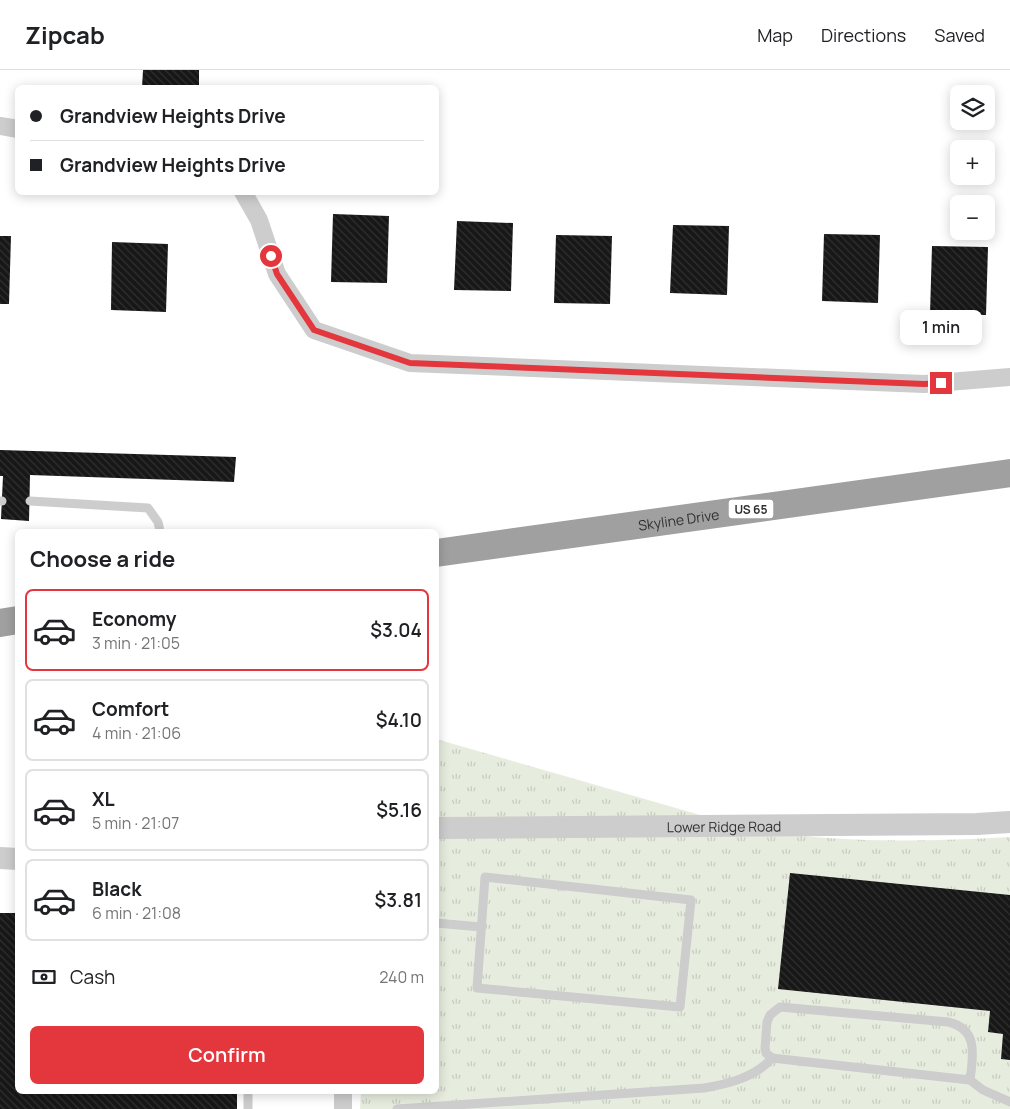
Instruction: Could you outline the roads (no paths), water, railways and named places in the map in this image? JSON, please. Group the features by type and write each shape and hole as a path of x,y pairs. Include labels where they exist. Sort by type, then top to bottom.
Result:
{"highway":[{"name":"Skyline Drive","path":"439,553 1010,473"},
{"path":"0,623 15,620"}],"street":[{"path":"0,126 15,128"},
{"path":"245,195 258,220 277,274 314,330 410,363 924,384 1010,377"},
{"name":"Lower Ridge Road","path":"439,828 967,824 1010,822"},
{"path":"0,858 15,859"},
{"path":"343,1094 343,1109"}],"lane":[{"path":"30,501 148,508 158,522 160,529"},
{"path":"485,877 691,900 680,1006 477,988 481,927 485,877"},
{"path":"439,923 481,927"},
{"path":"970,1080 974,1054 972,1043 962,1028 956,1024 780,1007 770,1015 767,1022 764,1048 766,1053 772,1058 970,1080 979,1088 1010,1102"},
{"path":"397,1109 710,1087 749,1075 765,1066 772,1058"},
{"path":"248,1094 248,1109"}]}
